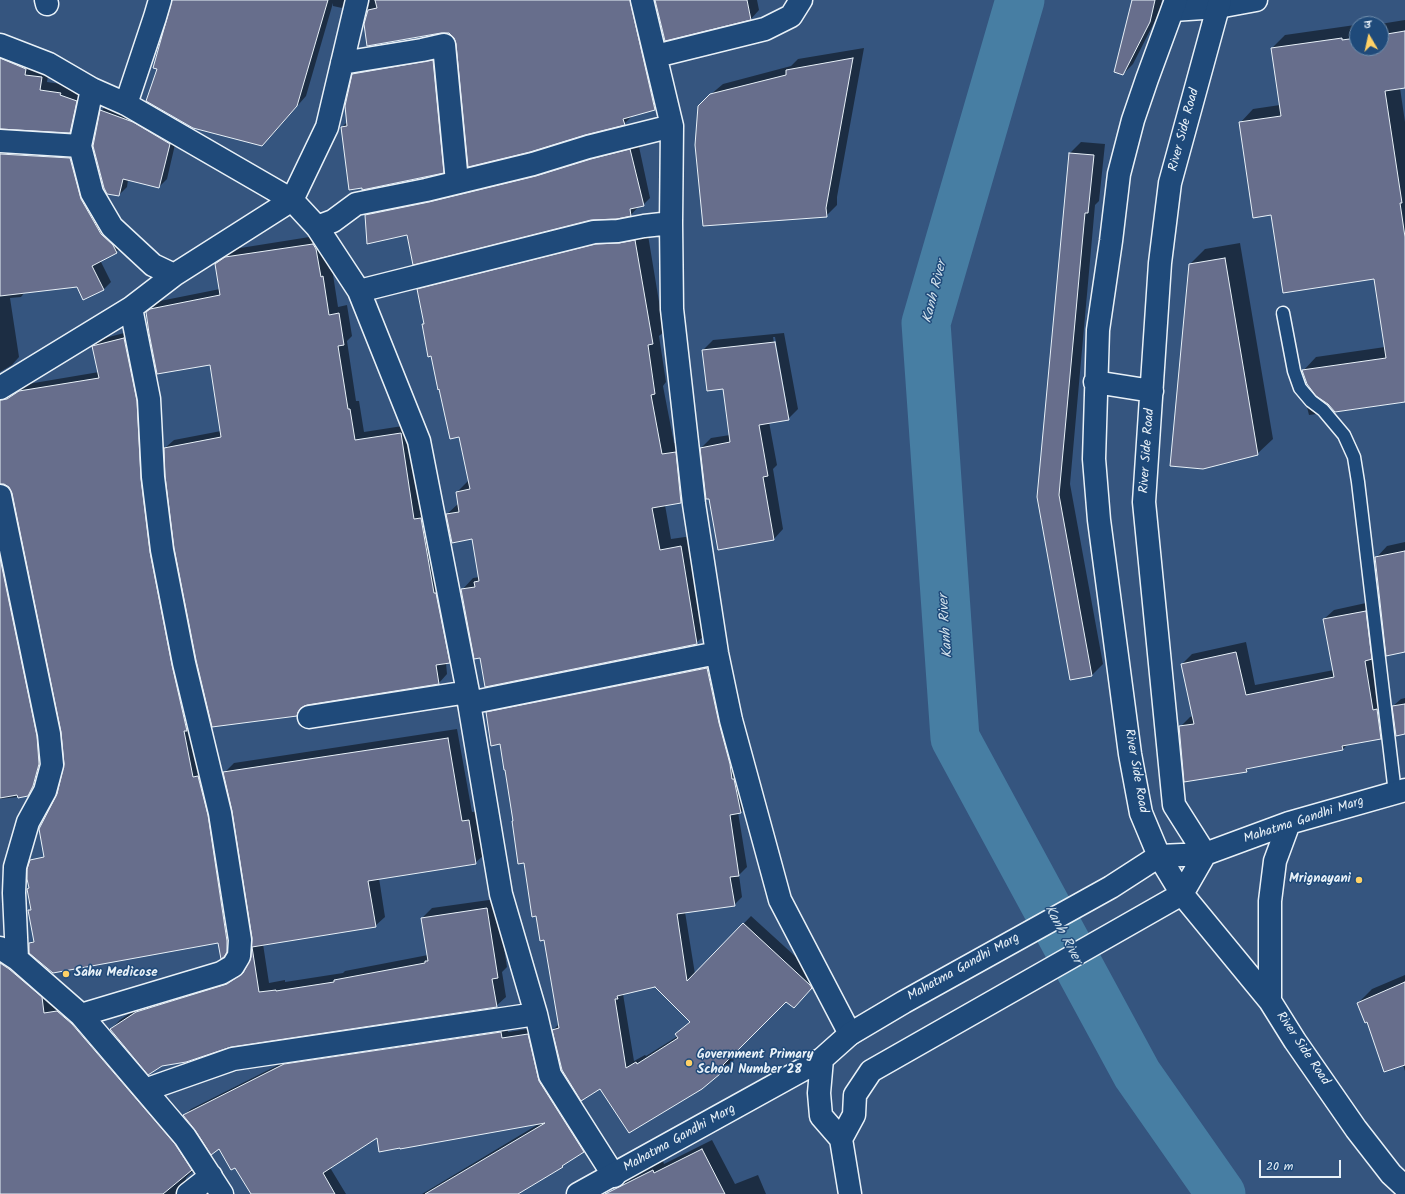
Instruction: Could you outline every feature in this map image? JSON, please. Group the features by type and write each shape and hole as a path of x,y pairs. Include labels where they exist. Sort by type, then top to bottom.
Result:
{"street":[{"path":"126,104 160,0"},
{"path":"0,388 131,308 174,275 292,200 327,126 357,0"},
{"path":"642,0 672,126 670,223 672,309 694,504 717,653 730,720 780,900 850,1034"},
{"path":"656,56 765,29 791,16 801,0"},
{"path":"1175,5 1256,0"},
{"name":"River Side Road","path":"1205,854 1174,805 1144,502 1160,263 1170,183 1219,3"},
{"name":"River Side Road","path":"1175,5 1133,120 1119,174 1098,330 1095,382 1094,459 1099,520 1129,746 1141,813 1159,856 1182,894 1270,1001 1295,1042 1356,1129 1391,1174 1405,1188"},
{"path":"0,45 49,64 92,89 126,104 292,200 317,227 358,291 419,442 468,698 501,894 536,1014 550,1075 614,1176"},
{"path":"342,63 444,45 457,182"},
{"path":"92,89 80,146 92,193 112,227 153,265 174,275"},
{"path":"317,227 333,221 356,204 533,164 588,147 672,126"},
{"path":"0,141 80,146"},
{"path":"358,291 594,232 618,231 670,223"},
{"path":"81,1015 221,973 232,966 240,956 240,940 220,814 184,663 162,550 153,477 149,400 131,308"},
{"path":"1095,382 1152,391"},
{"path":"0,496 50,734 52,764 45,791 28,822 16,867 8,953 81,1015 185,1137 222,1194"},
{"path":"309,717 468,698 717,653"},
{"name":"Mahatma Gandhi Marg","path":"1205,854 1289,823 1400,792"},
{"path":"1270,1001 1270,901 1275,861 1289,823"},
{"path":"1159,856 1205,854"},
{"path":"841,1139 854,1115 855,1095 871,1071 1182,894 1205,854"},
{"name":"Mahatma Gandhi Marg","path":"578,1194 614,1176 822,1059 850,1034 904,1002 1111,887 1159,856"},
{"path":"145,1090 233,1059 536,1014"},
{"path":"822,1059 819,1093 821,1116 841,1139 850,1194"},
{"path":"188,1194 211,1176"}],"lane":[{"path":"1283,313 1294,371 1300,388 1311,401 1323,410 1344,435 1354,457 1400,792"}],"building":[{"path":"172,0 328,0 297,106 262,146 193,128 146,101 157,69 153,68"},
{"path":"375,0 630,0 655,110 623,119 625,125 585,135 530,152 468,167 456,44 454,38 449,33 441,33 367,46 364,24 368,10 377,8"},
{"path":"655,0 747,0 751,20 665,41"},
{"path":"1132,0 1155,0 1150,22 1123,75 1114,72"},
{"path":"1405,31 1405,88 1385,91 1402,203 1400,203 1405,237 1405,402 1335,412 1328,404 1316,396 1307,384 1302,370 1386,358 1374,279 1283,293 1271,215 1253,218 1239,122 1281,116 1271,48 1342,38 1342,40 1349,39 1349,56 1389,56 1389,34"},
{"path":"0,58 26,69 25,75 42,77 40,90 61,93 60,95 77,101 70,133 0,129"},
{"path":"853,58 826,208 827,217 703,226 695,145 698,106 710,94 786,75 786,70"},
{"path":"433,60 444,173 362,190 362,188 349,190 341,127 347,126 345,106 352,74"},
{"path":"100,110 133,122 170,144 159,188 123,179 119,196 107,194 93,146"},
{"path":"630,149 644,206 630,209 631,216 617,219 591,220 413,265 407,235 367,244 365,215 429,202 536,176"},
{"path":"1069,153 1094,155 1088,213 1085,213 1059,495 1092,676 1070,680 1037,497"},
{"path":"0,154 70,158 81,199 101,234 113,245 117,253 92,266 104,290 83,300 77,287 0,296"},
{"path":"635,240 653,344 648,345 655,394 651,395 662,454 676,452 681,503 652,508 660,550 681,546 697,644 485,687 480,658 474,659 461,589 475,587 474,582 479,581 472,539 452,543 446,514 459,512 456,492 470,489 459,437 450,439 431,356 428,357 422,324 424,324 417,289 596,244 619,243"},
{"path":"313,244 316,249 321,277 323,276 329,315 339,313 344,345 338,346 348,409 350,409 355,440 401,433 414,519 421,518 434,593 436,593 450,663 436,665 439,684 307,705 301,708 297,716 212,727 196,660 174,548 165,476 164,448 221,437 210,365 157,374 146,312 150,309 220,295 215,264 225,257"},
{"path":"1225,258 1258,455 1203,469 1170,466 1189,264"},
{"path":"124,338 137,401 141,479 150,552 172,665 187,731 184,731 193,777 198,776 208,815 227,941 227,952 221,959 218,943 53,973 29,953 29,943 34,942 28,910 31,910 27,889 29,888 27,869 30,860 44,857 39,829 57,794 64,764 61,732 12,493 9,487 4,484 0,484 0,400 7,399 19,391 99,378 92,346"},
{"path":"775,342 789,420 759,425 768,476 763,477 774,540 718,550 709,499 706,499 700,448 730,442 723,389 707,391 702,350"},
{"path":"1405,551 1405,652 1386,656 1375,557"},
{"path":"0,558 37,736 39,764 33,786 28,796 18,798 17,795 0,798"},
{"path":"1366,611 1372,659 1365,661 1373,710 1377,709 1381,739 1342,746 1343,750 1246,769 1247,772 1184,782 1179,726 1194,724 1181,664 1236,652 1246,695 1334,677 1323,619"},
{"path":"707,668 741,813 730,815 739,876 730,877 735,906 677,914 687,981 743,923 812,988 794,1008 786,1002 723,1065 726,1069 702,1089 629,1133 600,1089 581,1101 562,1070 552,1030 559,1028 544,940 540,941 536,916 532,917 524,863 518,864 513,821 500,744 491,746 486,712","holes":["655,987 690,1022 675,1034 678,1038 637,1064 636,1062 626,1068 615,999 618,999 617,996"]},
{"path":"1405,704 1405,734 1396,736 1392,706"},
{"path":"448,738 462,821 469,820 476,864 368,881 376,927 252,947 259,992 276,991 334,982 334,980 425,963 425,961 428,961 421,918 487,908 498,978 492,979 497,1007 231,1047 186,1062 162,1066 148,1075 110,1029 136,1012 227,984 243,973 251,957 252,938 232,811 223,772"},
{"path":"0,963 42,997 44,1013 57,1011 72,1024 175,1144 192,1170 163,1194 0,1194"},
{"path":"1405,982 1405,1065 1384,1072 1367,1022 1365,1023 1357,1003"},
{"path":"501,1032 502,1038 528,1034 539,1081 584,1152 562,1166 563,1167 518,1194 425,1194 545,1123 379,1152 377,1138 323,1173 335,1194 251,1194 235,1168 231,1170 219,1149 211,1155 195,1130 183,1115 284,1064"},
{"path":"702,1149 725,1194 605,1194 653,1170 654,1173"}],"waterway":[{"name":"Kanh River","path":"1020,0 926,323 955,738 1137,1074 1221,1194"}],"place":[{"name":"Mrignayani","path":"1359,880"},
{"name":"Sahu Medicose","path":"66,974"},
{"name":"Government Primary School Number 28","path":"689,1063"}]}
